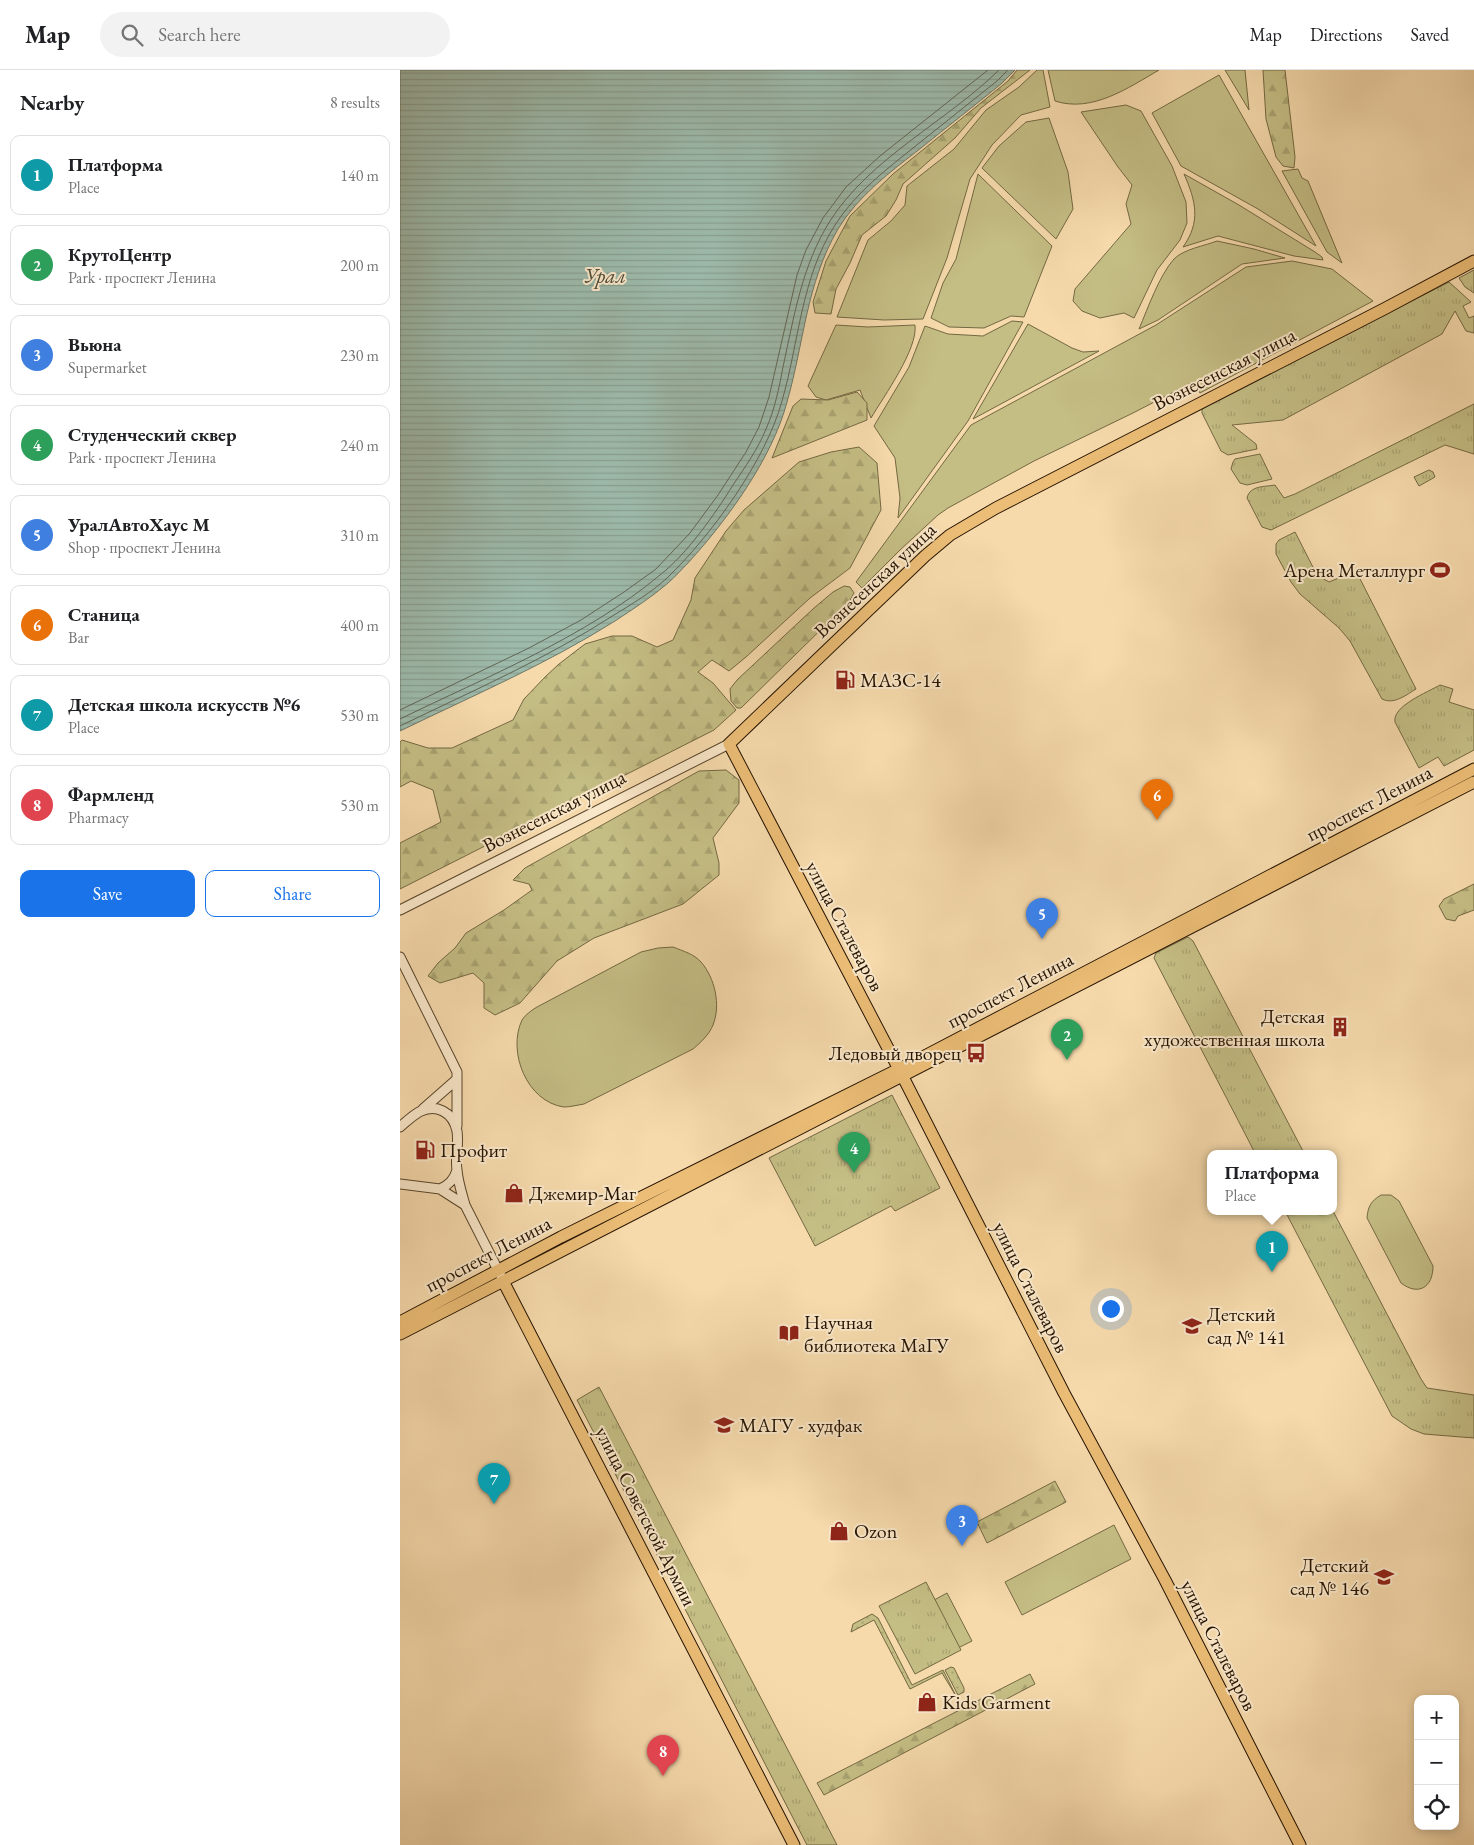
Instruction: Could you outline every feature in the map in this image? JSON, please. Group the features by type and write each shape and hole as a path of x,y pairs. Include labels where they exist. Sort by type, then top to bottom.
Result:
{"main road":[{"name":"Вознесенская улица","path":"729,744 925,556 950,535 996,508 1474,261"},
{"name":"улица Сталеваров","path":"729,744 901,1073 1064,1394 1165,1580 1300,1845"},
{"name":"проспект Ленина","path":"400,1334 901,1073 1474,769"},
{"name":"проспект Ленина","path":"402,1320 498,1270 901,1073 1474,782"},
{"name":"улица Советской Армии","path":"504,1281 794,1845"}],"street":[{"name":"Вознесенская улица","path":"400,910 729,744"},
{"path":"400,957 457,1076 420,1112 400,1127"},
{"name":"улица Советской Армии","path":"457,1076 456,1170 465,1205 504,1281"},
{"path":"420,1112 438,1108 446,1112 452,1118 457,1131"},
{"path":"440,1190 448,1186 454,1179 456,1170"},
{"path":"400,1184 440,1190 465,1205"}],"green space":[{"path":"1017,70 1030,70 981,108 955,138 903,184 886,216 862,235 836,289 831,314 815,313 813,302 826,261 850,216 893,174 1008,81"},
{"path":"1037,70 1043,70 1050,107 1021,115 992,145 970,179 947,258 923,319 884,320 837,317 868,240 891,221 905,205 907,186 954,149 986,110 1019,87"},
{"path":"1048,70 1159,70 1109,97 1082,104 1069,104 1055,101"},
{"path":"1225,70 1245,70 1249,110"},
{"path":"1263,70 1285,70 1295,157 1294,168 1283,166 1276,157 1266,119"},
{"path":"1219,75 1316,246 1258,209 1181,166 1152,113"},
{"path":"1126,105 1141,111 1172,166 1186,202 1187,223 1180,240 1157,270 1134,318 1124,313 1100,318 1082,311 1073,301 1075,289 1131,224 1126,204 1132,185 1081,112"},
{"path":"1049,118 1068,172 1073,209 1056,239 982,168 999,146 1026,122"},
{"path":"1298,169 1302,178 1308,181 1342,263 1327,252 1282,171"},
{"path":"978,174 1052,246 1024,317 1011,316 984,328 949,327 931,318 943,283 956,259"},
{"path":"1184,174 1239,205 1315,252 1323,260 1294,256 1218,236 1183,247 1192,229 1195,211 1194,202"},
{"path":"1217,241 1285,258 1242,264 1158,320 1139,329 1159,283 1174,259 1189,250"},
{"path":"1292,261 1332,269 1373,301 1200,393 1193,382 1034,461 948,508 900,550 862,588 856,582 971,425 1156,325 1246,267"},
{"path":"1474,270 1474,293 1465,287 1459,278"},
{"path":"1449,282 1471,302 1463,306 1469,318 1474,316 1474,333 1466,331 1455,311 1442,334 1283,420 1232,425 1256,444 1257,449 1228,455 1221,451 1202,413 1202,408"},
{"path":"1012,321 1023,322 968,421 898,518 900,498 895,458 874,426 909,367 925,326 948,334 983,336"},
{"path":"1028,324 1072,348 1083,352 1099,351 973,419"},
{"path":"836,325 868,327 915,325 915,335 906,359 871,418 860,390 826,400 816,397 808,386"},
{"path":"857,392 867,403 867,420 772,458 793,406 801,399 828,400"},
{"path":"1474,404 1474,454 1445,445 1271,530 1262,527 1247,498 1251,491 1255,489 1275,485 1284,498 1295,494"},
{"path":"859,447 877,463 881,510 850,568 810,598 729,671 712,660 698,672 713,683 736,710 714,730 400,889 400,843 441,822 433,790 411,781 400,787 400,742 402,740 428,748 452,748 513,720 524,699 559,664 585,644 612,636 632,636 657,647 673,640 691,600 695,578 726,531 744,510 799,462 831,452"},
{"path":"1260,454 1272,479 1247,485 1240,483 1231,469 1235,459"},
{"path":"1429,470 1433,472 1435,477 1419,486 1414,477"},
{"path":"1295,532 1317,575 1329,582 1356,571 1416,689 1395,700 1386,701 1382,699 1350,641 1339,628 1300,594 1291,582 1276,554 1276,544 1279,540"},
{"path":"844,586 850,587 854,593 849,602 741,708 737,708 731,701 730,689 737,680 814,608 833,592"},
{"path":"1440,685 1453,689 1449,702 1474,710 1474,750 1444,766 1438,757 1419,768 1395,722 1396,716 1405,705"},
{"path":"726,770 739,780 739,803 713,838 719,863 719,875 683,904 594,938 557,961 520,1003 495,1015 484,1008 484,983 473,973 440,983 428,976 438,963 455,948 466,933 532,890 529,884 513,880 525,868 699,771"},
{"path":"1474,884 1474,910 1458,916 1455,921 1446,919 1439,906 1444,899"},
{"path":"1188,937 1193,941 1302,1150 1253,1150 1154,958 1156,953"},
{"path":"673,947 698,959 706,968 713,984 716,1000 715,1017 711,1029 704,1038 693,1049 584,1104 564,1107 551,1103 540,1096 530,1086 519,1060 518,1033 525,1016 537,1007 641,952"},
{"path":"892,1095 940,1188 895,1211 891,1206 815,1246 769,1158"},
{"path":"1381,1195 1391,1195 1399,1201 1433,1266 1430,1280 1423,1288 1413,1289 1401,1283 1367,1218 1371,1204"},
{"path":"1287,1215 1335,1215 1427,1388 1474,1395 1474,1438 1424,1434 1411,1429 1392,1416"},
{"path":"599,1387 837,1845 807,1845 577,1400"},
{"path":"1055,1481 1066,1502 987,1543 977,1522"},
{"path":"1114,1525 1131,1559 1022,1615 1005,1582"},
{"path":"926,1582 961,1650 915,1674 879,1606"},
{"path":"947,1593 972,1641 950,1652 925,1605"},
{"path":"872,1614 878,1618 912,1685 943,1670 956,1696 942,1673 910,1689 874,1620 851,1632 853,1624"},
{"path":"951,1667 954,1668 964,1688 964,1692 958,1695 945,1670"},
{"path":"1030,1674 1035,1684 824,1795 817,1783"}],"water":[{"name":"Урал","path":"400,70 1015,70 1001,84 875,185 855,206 838,229 827,250 812,292 793,380 780,424 771,445 747,488 733,508 688,563 671,581 656,593 589,637 509,679 400,731"}],"place":[{"name":"Арена Металлург","path":"1440,570"},
{"name":"МАЗС-14","path":"845,680"},
{"name":"Станица","path":"1157,820"},
{"name":"УралАвтоХаус М","path":"1042,939"},
{"name":"Детская художественная школа","path":"1340,1027"},
{"name":"Ледовый дворец","path":"976,1053"},
{"name":"КрутоЦентр","path":"1067,1060"},
{"name":"Профит","path":"425,1150"},
{"name":"Студенческий сквер","path":"854,1173"},
{"name":"Джемир-Маг","path":"514,1193"},
{"name":"Платформа","path":"1272,1272"},
{"name":"Детский сад № 141","path":"1192,1326"},
{"name":"Научная библиотека МаГУ","path":"789,1333"},
{"name":"МАГУ - худфак","path":"724,1425"},
{"name":"Детская школа искусств №6","path":"494,1504"},
{"name":"Ozon","path":"839,1531"},
{"name":"Вьюна","path":"962,1546"},
{"name":"Детский сад № 146","path":"1384,1577"},
{"name":"Kids Garment","path":"927,1702"},
{"name":"Фармленд","path":"663,1776"}]}
